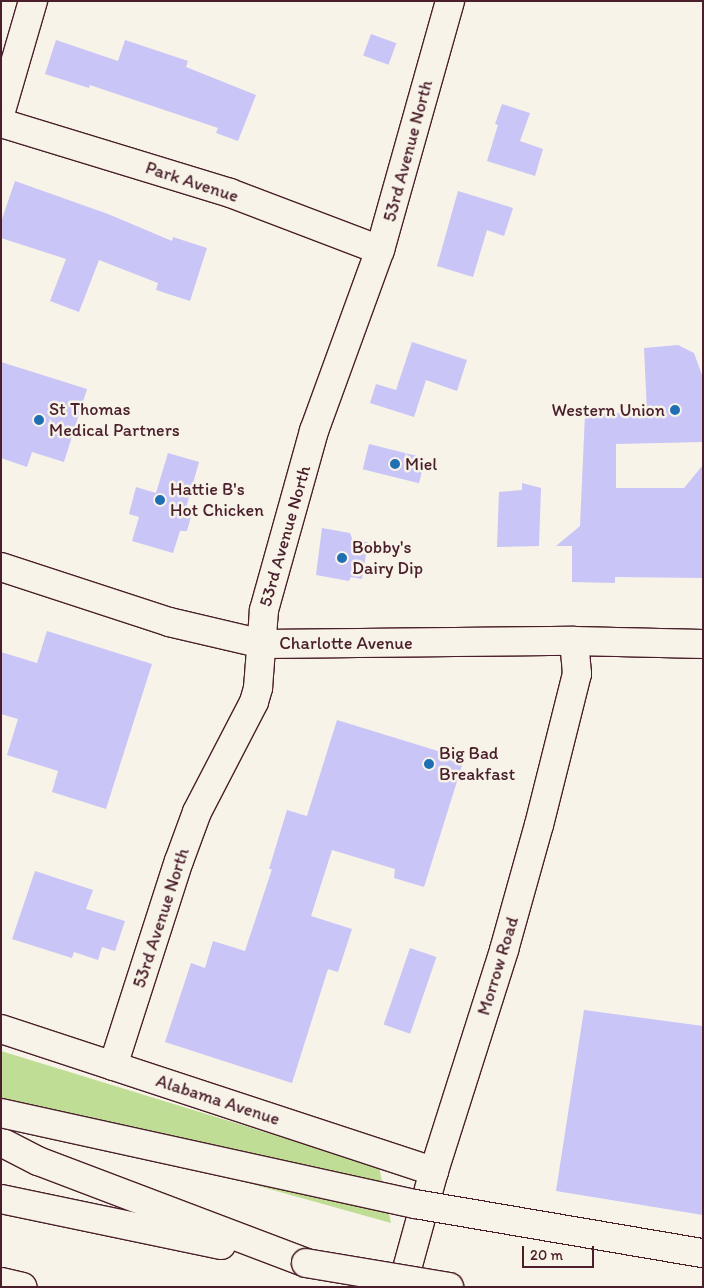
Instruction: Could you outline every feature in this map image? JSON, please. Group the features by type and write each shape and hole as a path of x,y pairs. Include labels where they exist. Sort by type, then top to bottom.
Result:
{"main road":[{"path":"1,111 33,1"},
{"name":"53rd Avenue North","path":"113,1066 197,812 250,712 258,688 262,644 262,616 314,431 380,250 450,1"},
{"name":"Park Avenue","path":"1,123 230,193 380,250"},
{"name":"Charlotte Avenue","path":"1,567 169,622 262,644 574,641 703,644"},
{"name":"Morrow Road","path":"402,1287 434,1171 504,950 542,812 577,674 574,641"},
{"name":"Alabama Avenue","path":"1,1028 434,1171"},
{"path":"1,1113 415,1204 703,1253"},
{"path":"1,1142 38,1161 306,1263"},
{"path":"1,1199 306,1263 449,1287"},
{"path":"1,1282 22,1287"}],"green space":[{"path":"1,1051 379,1167 391,1223 1,1114"}],"building":[{"path":"371,34 396,43 389,65 363,56"},
{"path":"56,40 118,61 125,40 188,61 186,67 256,95 238,141 216,133 218,128 90,85 89,88 45,74"},
{"path":"502,104 530,113 520,141 543,149 535,176 487,161 498,125 495,124"},
{"path":"15,181 108,214 172,241 173,237 207,248 190,301 156,290 158,283 99,260 79,312 50,301 66,259 1,238 1,222"},
{"path":"458,191 513,208 504,236 487,230 473,277 437,266"},
{"path":"412,342 467,360 457,391 426,380 414,417 370,403 376,384 396,390"},
{"path":"678,345 694,353 703,378 703,442 616,444 616,488 684,488 703,465 703,578 615,577 615,583 572,582 572,546 556,546 580,526 585,414 647,412 644,348"},
{"name":"St Thomas Medical Partners","path":"1,362 87,389 64,462 32,452 27,467 1,458"},
{"name":"Miel","path":"369,444 425,458 419,483 363,469"},
{"name":"Hattie B's Hot Chicken","path":"168,453 199,462 186,508 193,509 187,531 180,531 173,553 132,541 139,517 129,514 136,487 156,493"},
{"path":"522,483 541,488 539,546 497,547 499,492 522,490"},
{"name":"Bobby's Dairy Dip","path":"322,528 350,533 353,541 368,542 362,579 351,577 349,581 316,575"},
{"path":"47,631 152,664 106,809 52,792 58,771 7,755 18,719 1,714 1,652 37,663"},
{"path":"337,720 464,759 424,887 394,878 395,869 332,850 311,916 352,929 338,972 328,969 292,1083 165,1042 191,963 205,968 213,941 245,951 272,869 269,869 287,810 307,816"},
{"path":"35,871 93,890 86,909 125,921 115,951 102,947 98,960 74,952 72,958 12,939"},
{"path":"410,948 436,957 410,1034 384,1025"},
{"path":"584,1010 703,1026 703,1215 556,1191"}],"place":[{"name":"Western Union","path":"675,410"},
{"name":"St Thomas Medical Partners","path":"39,420"},
{"name":"Miel","path":"395,464"},
{"name":"Hattie B's Hot Chicken","path":"160,500"},
{"name":"Bobby's Dairy Dip","path":"342,558"},
{"name":"Big Bad Breakfast","path":"429,764"}]}
